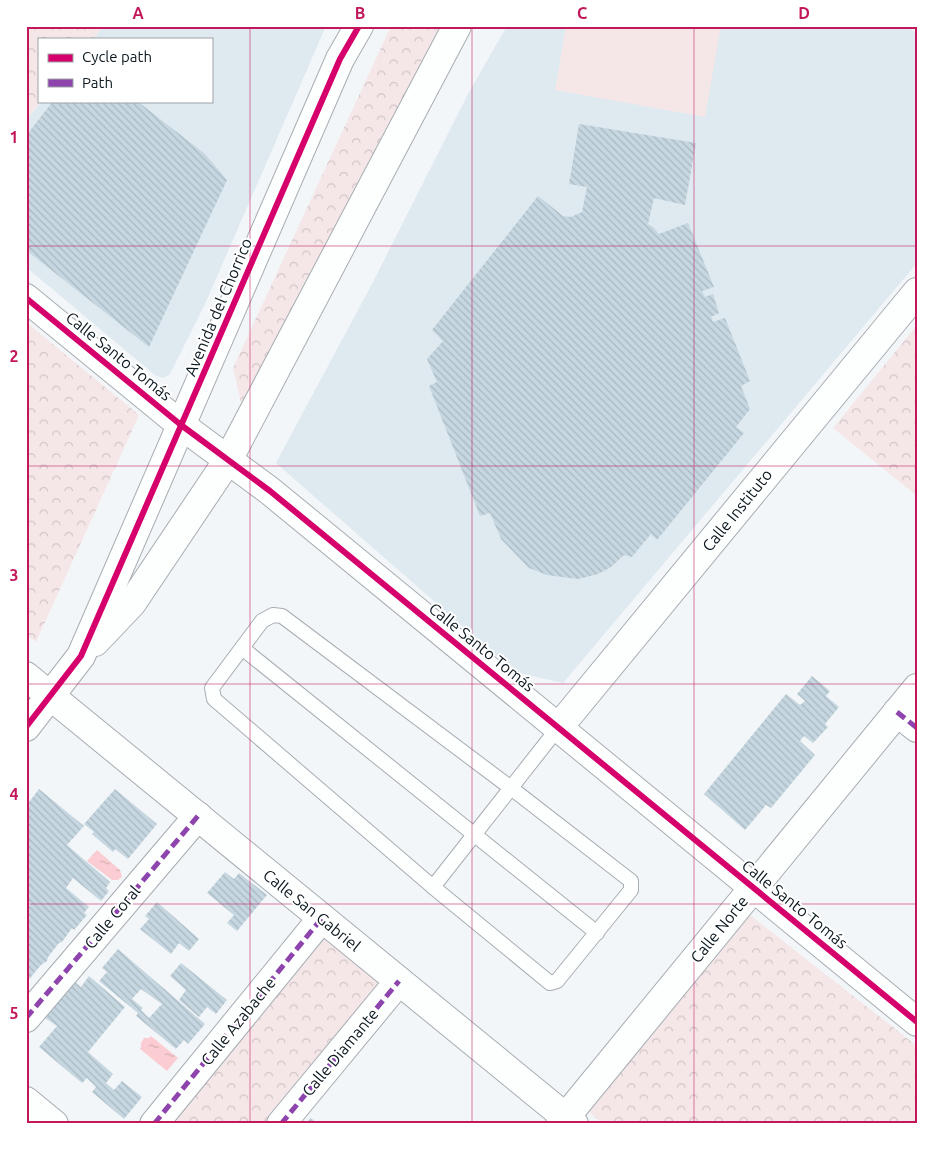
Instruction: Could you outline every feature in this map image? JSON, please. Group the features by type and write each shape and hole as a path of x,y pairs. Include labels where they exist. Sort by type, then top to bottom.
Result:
{"street":[{"name":"Avenida del Chorrico","path":"26,727 82,656 340,60 360,26"},
{"path":"82,656 132,603 228,460 457,26"},
{"name":"Calle Instituto","path":"558,728 917,292"},
{"name":"Calle Santo Tomás","path":"26,298 181,425 270,491 917,1022"},
{"name":"Calle San Gabriel","path":"26,676 399,981 566,1121"},
{"name":"Calle Norte","path":"566,1121 753,888 907,720 917,688"},
{"name":"Calle Coral","path":"26,1018 198,816"},
{"name":"Calle Azabache","path":"154,1124 322,918"},
{"name":"Calle Diamante","path":"281,1124 399,981"},
{"path":"26,1101 54,1124"}],"lane":[{"path":"273,616 282,616 511,788 632,881 631,890 557,981 550,983 433,887 214,699 212,688 262,621 273,616"},
{"path":"242,648 597,932"},
{"path":"433,887 558,728"}],"shaded area":[{"path":"103,26 326,26 205,304 170,374 163,378 155,375 26,267 26,120 41,102 212,102 212,38 94,38"},
{"path":"507,26 907,26 917,34 917,263 563,683 515,672 276,463 373,282 468,94"}],"green space":[{"path":"26,26 103,26 94,38 38,38 38,102 40,102 26,120"},
{"path":"391,26 446,26 243,411 233,368"},
{"path":"566,26 721,26 705,117 555,90"},
{"path":"26,322 139,415 36,642 26,634"},
{"path":"917,325 917,496 833,428"},
{"path":"750,915 917,1046 917,1124 603,1124 587,1110"},
{"path":"322,937 386,988 274,1124 169,1124"}],"water":[{"path":"97,850 120,870 122,877 118,880 112,880 87,861"},
{"path":"151,1036 178,1058 167,1071 140,1049 144,1038"}],"building":[{"path":"52,102 138,102 205,154 227,180 149,347 26,250 26,136"},
{"path":"579,124 696,143 685,205 654,198 648,224 659,234 688,223 714,287 702,291 705,297 713,294 719,313 711,317 713,322 725,318 750,381 741,386 750,409 736,427 744,433 657,540 651,534 632,557 624,555 611,567 598,574 578,579 547,575 529,568 501,539 490,513 480,516 429,386 437,382 427,359 443,341 432,330 538,196 563,216 571,217 582,212 587,187 569,184"},
{"path":"812,676 830,691 826,696 839,707 825,724 828,727 813,743 804,736 800,741 815,755 771,808 766,805 745,830 704,794 786,694 800,705 805,701 797,694"},
{"path":"39,789 84,826 67,845 110,882 106,888 109,891 101,901 73,878 66,888 89,907 84,913 87,915 74,930 72,928 48,957 47,961 41,965 26,983 26,909 31,904 26,900 26,806"},
{"path":"115,789 157,824 128,859 115,849 113,852 92,834 94,832 84,824"},
{"path":"225,872 234,879 239,873 267,895 237,931 227,923 234,915 207,893"},
{"path":"157,902 199,939 189,951 179,943 171,954 140,929 149,919 145,916"},
{"path":"118,949 205,1024 188,1044 184,1040 176,1049 136,1016 138,1013 99,981 107,972 102,968","holes":["141,989 162,1004 149,1018 141,1010 143,1008 132,999"]},
{"path":"181,963 227,1000 216,1014 207,1007 199,1017 179,1000 186,990 170,976"},
{"path":"89,976 125,1007 88,1052 113,1074 106,1083 114,1090 122,1081 142,1097 124,1119 92,1092 96,1087 87,1078 82,1083 39,1047 57,1026 45,1018 75,982 81,987"},
{"path":"311,1118 318,1124 300,1124 301,1122 308,1121"}],"marked path":[{"path":"897,712 917,728"},
{"path":"26,1018 198,816"},
{"path":"154,1124 322,918"},
{"path":"281,1124 399,981"}],"cycle path":[{"path":"26,727 81,656 340,59 359,26"},
{"path":"26,298 181,425 270,491 917,1022"}]}
